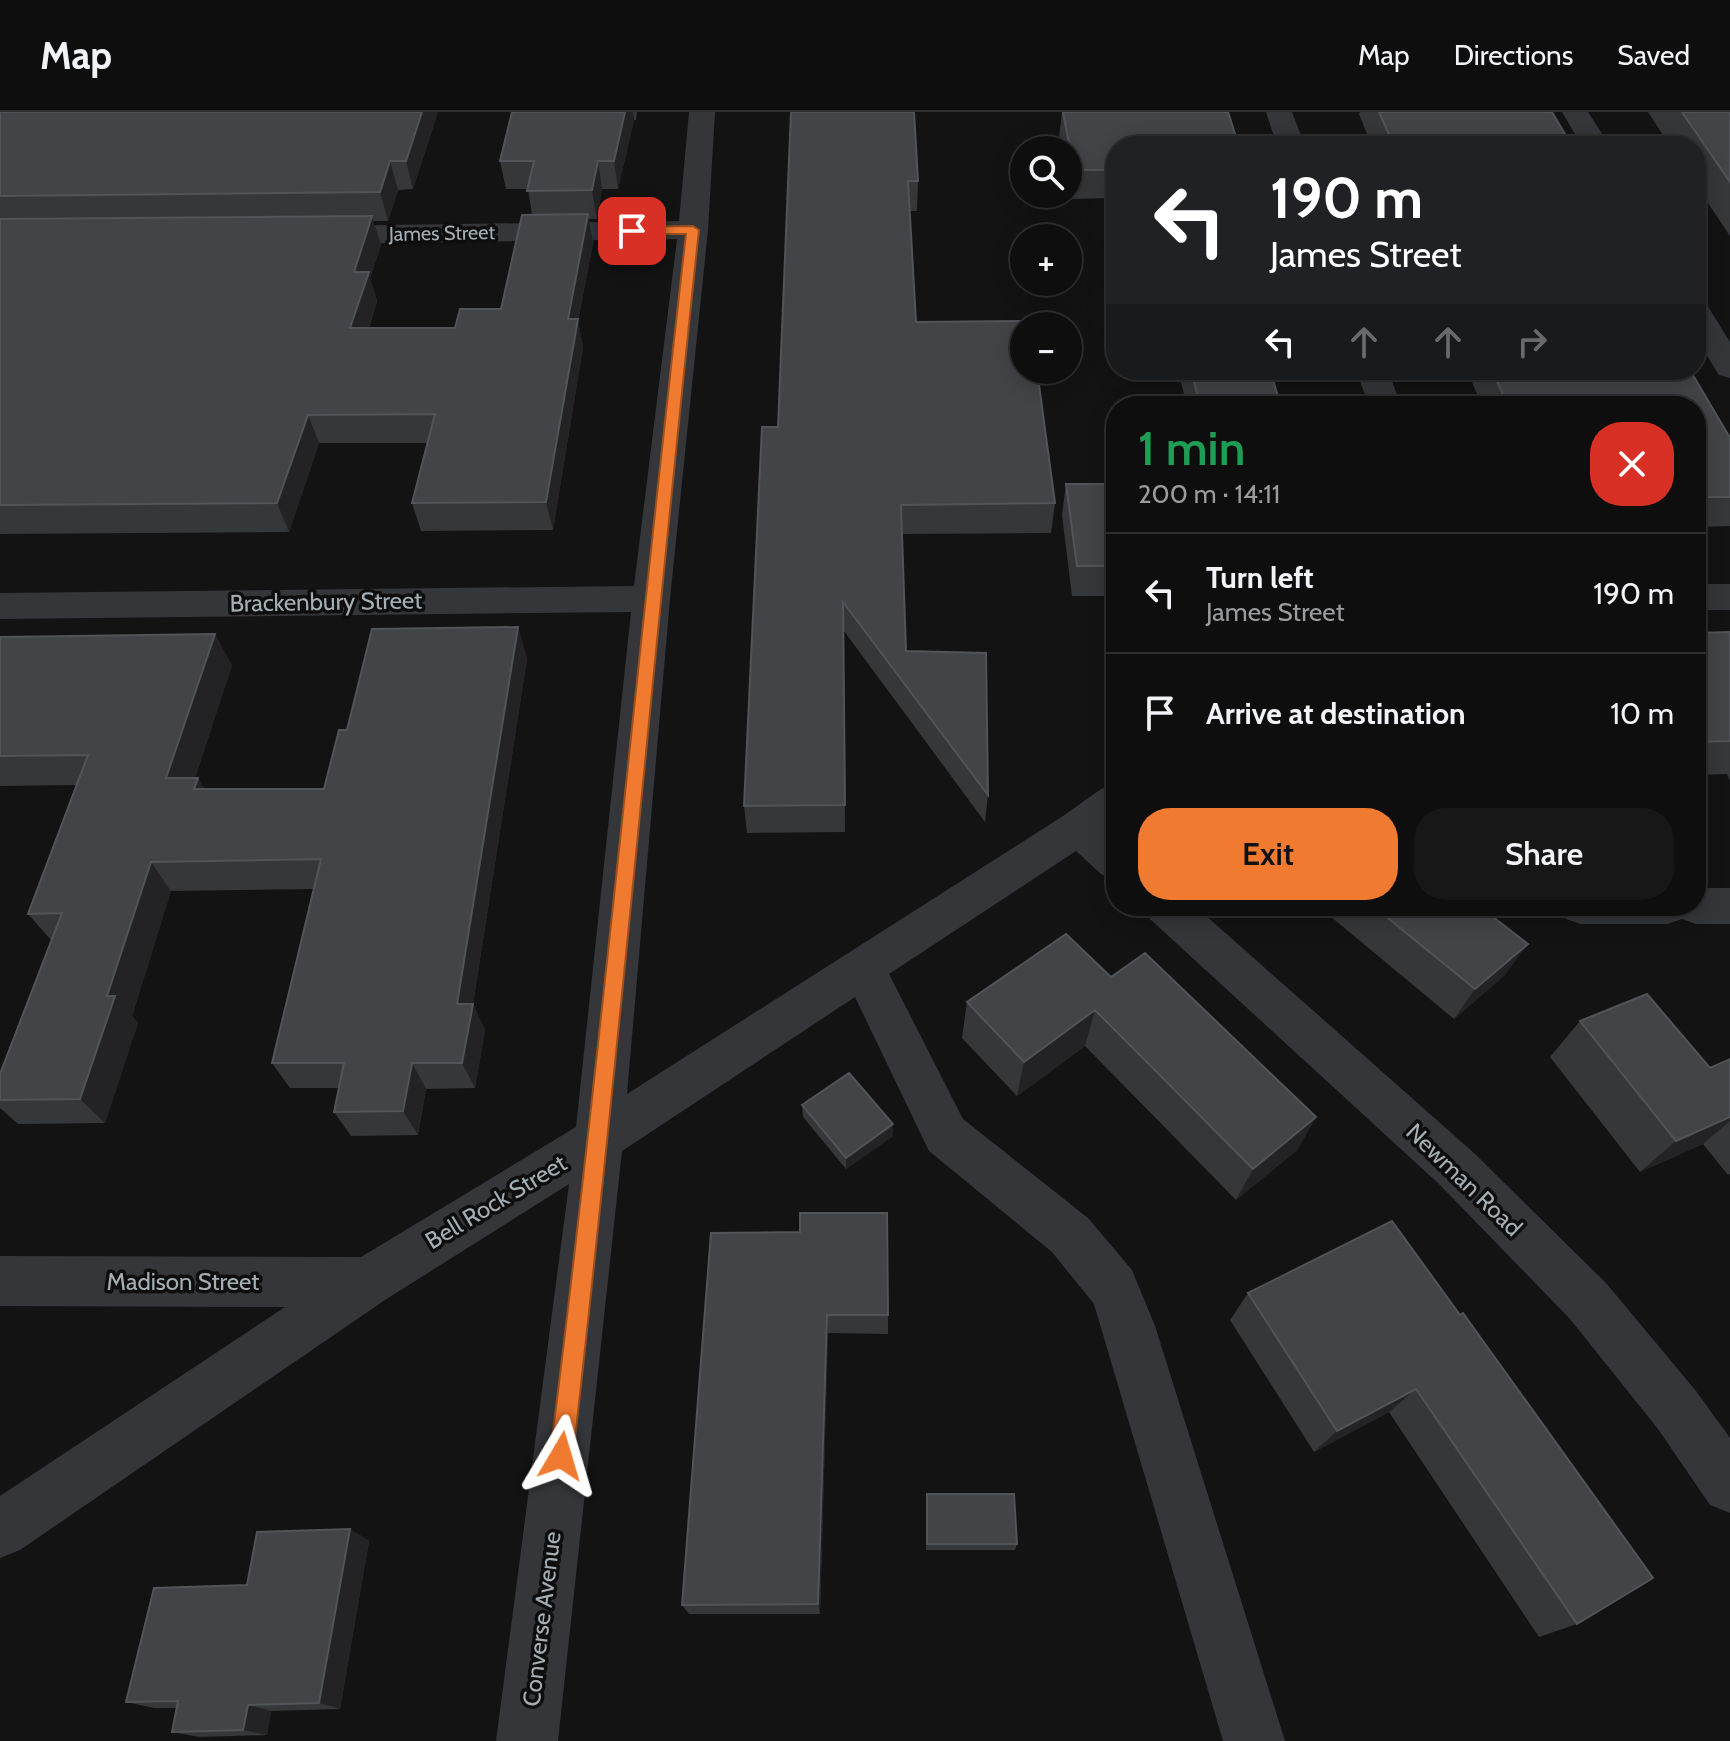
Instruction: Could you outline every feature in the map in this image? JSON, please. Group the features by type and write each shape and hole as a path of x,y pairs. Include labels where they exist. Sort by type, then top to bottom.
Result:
{"street":[{"name":"Converse Avenue","path":"527,1741 599,1139 651,599 693,230 702,112"},
{"path":"1279,112 1287,136"},
{"path":"1575,112 1590,136"},
{"name":"James Street","path":"287,235 693,230"},
{"path":"1706,328 1730,368"},
{"path":"1706,597 1730,597"},
{"name":"Brackenbury Street","path":"0,606 651,599"},
{"name":"Bell Rock Street","path":"0,1530 367,1282 599,1139 1106,807"},
{"path":"1078,828 1106,853"},
{"path":"1706,906 1730,906"},
{"name":"Newman Road","path":"1176,916 1457,1169 1588,1301 1677,1410 1730,1485"},
{"path":"863,968 946,1135 1070,1235 1114,1288 1129,1326 1254,1741"},
{"name":"Madison Street","path":"0,1281 367,1282"}],"building":[{"path":"0,112 422,112 406,161 390,161 380,192 0,196"},
{"path":"512,112 625,112 614,161 598,161 592,190 527,191 534,161 500,161"},
{"path":"791,112 914,112 918,181 908,181 916,322 1010,321 1010,384 1039,384 1055,503 901,505 906,651 986,653 988,795 843,602 845,805 744,806 762,427 778,427"},
{"path":"1063,112 1228,112 1236,136 1106,136 1106,170 1082,170 1082,136 1068,136"},
{"path":"1379,112 1552,112 1566,136 1390,136"},
{"path":"1682,112 1730,112 1730,182 1706,147 1706,136 1698,136"},
{"path":"588,214 568,319 578,319 546,502 412,503 435,414 308,415 277,503 0,505 0,219 372,216 354,272 369,272 350,328 455,328 460,309 501,309 522,215"},
{"path":"1194,380 1273,380 1278,396 1198,396"},
{"path":"1496,380 1696,380 1705,396 1504,396"},
{"path":"1706,397 1730,438 1730,497 1706,497"},
{"path":"1066,484 1106,484 1106,566 1077,566"},
{"path":"518,627 457,1004 473,1004 462,1063 412,1063 403,1111 334,1112 344,1063 272,1063 321,859 151,862 107,996 115,996 80,1099 0,1100 0,1074 62,913 28,914 88,755 0,756 0,637 215,634 166,778 198,778 194,789 324,789 339,730 347,730 372,629"},
{"path":"1730,632 1730,741 1706,742 1706,633"},
{"path":"1385,916 1492,916 1528,944 1475,989"},
{"path":"1066,934 1111,977 1145,953 1316,1117 1253,1169 1095,1010 1024,1062 967,1002"},
{"path":"1647,994 1710,1068 1730,1059 1730,1117 1676,1141 1580,1021"},
{"path":"849,1073 893,1124 846,1158 802,1105"},
{"path":"800,1213 887,1213 888,1315 827,1315 818,1604 682,1605 711,1233 800,1232"},
{"path":"1392,1221 1460,1315 1463,1313 1653,1578 1577,1624 1416,1389 1337,1431 1248,1293"},
{"path":"927,1494 1014,1494 1017,1544 927,1544"},
{"path":"350,1529 319,1703 248,1705 243,1730 172,1732 178,1701 126,1702 154,1588 247,1585 257,1532"}],"route":[{"path":"561,1456 599,1139 651,599 693,230 632,231"}]}
